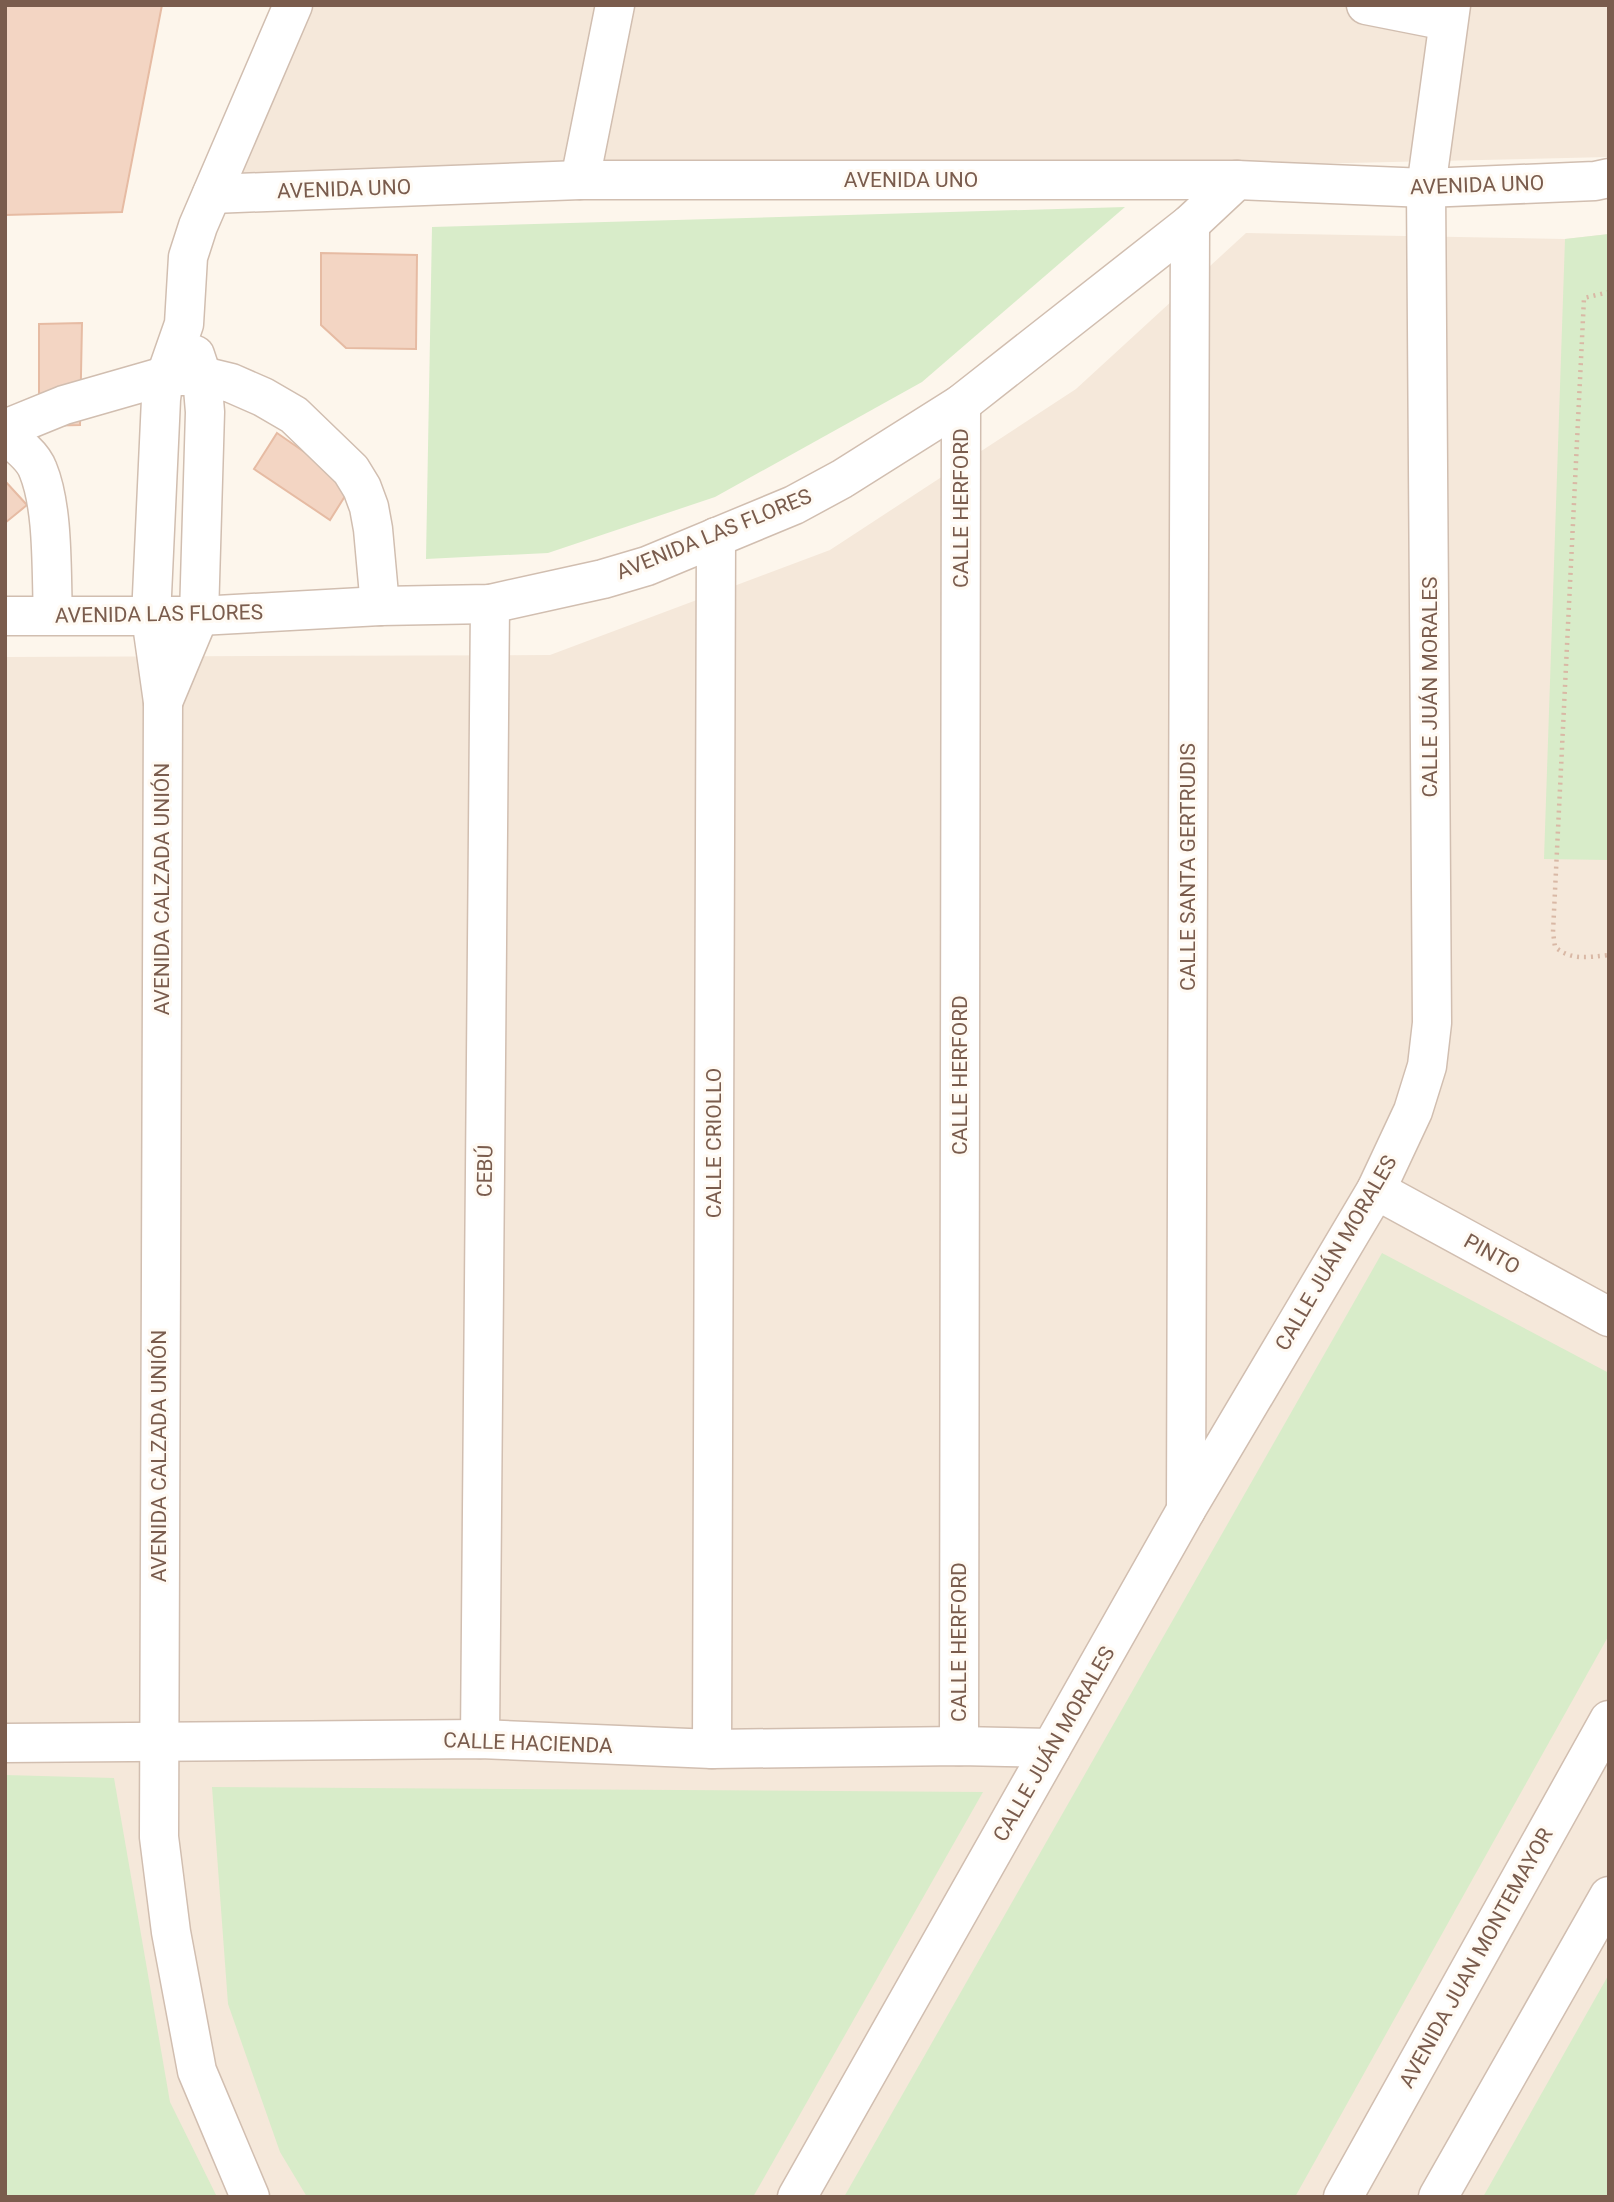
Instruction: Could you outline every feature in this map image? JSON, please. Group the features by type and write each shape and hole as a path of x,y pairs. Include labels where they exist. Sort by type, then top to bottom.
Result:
{"street":[{"name":"AVENIDA CALZADA UNIÓN","path":"163,702 200,616 205,412 184,376 188,257 198,226 293,5"},
{"path":"580,180 615,5"},
{"path":"1366,5 1449,13"},
{"name":"CALLE JUÁN MORALES","path":"797,2197 1186,1510 1376,1190 1413,1111 1427,1066 1432,1023 1426,188 1449,13"},
{"name":"AVENIDA UNO","path":"212,194 580,180 1237,180 1426,188 1595,181 1609,178"},
{"name":"AVENIDA LAS FLORES","path":"5,615 200,616 380,606 490,604 603,579 647,566 794,505 842,479 961,404 1190,224 1237,180"},
{"name":"CALLE SANTA GERTRUDIS","path":"1186,1510 1190,224"},
{"name":"AVENIDA CALZADA UNIÓN","path":"184,376 160,410 151,617 163,702 159,1837 171,1932 197,2071 250,2197"},
{"path":"5,429 64,405 184,376 231,383 294,415 351,470 369,507 380,606"},
{"name":"CALLE HERFORD","path":"959,1746 961,404"},
{"path":"5,435 21,447 38,468 47,501 52,615"},
{"name":"CALLE CRIOLLO","path":"712,1749 716,537"},
{"name":"CEBÚ","path":"480,1739 490,604"},
{"name":"PINTO","path":"1376,1190 1609,1317"},
{"name":"AVENIDA JUAN MONTEMAYOR","path":"1343,2197 1609,1720"},
{"name":"CALLE HACIENDA","path":"5,1743 158,1744 480,1739 712,1749 959,1746 1051,1748"},
{"path":"1438,2197 1609,1896"}],"path":[{"path":"1609,292 1584,298 1553,932 1555,947 1565,955 1583,958 1609,955"}],"shaded area":[{"path":"293,5 1609,5 1609,157 196,189"},
{"path":"1246,233 1565,239 1609,234 1609,2197 5,2197 5,657 550,655 830,550 1076,389"}],"green space":[{"path":"1125,207 922,382 715,497 548,553 426,559 432,227"},
{"path":"1609,234 1609,860 1544,859 1565,239"},
{"path":"1382,1253 1609,1373 1609,1635 1295,2197 844,2197"},
{"path":"5,1775 114,1778 170,2102 217,2197 5,2197"},
{"path":"212,1787 983,1792 753,2197 307,2197 280,2152 228,2004"},
{"path":"1609,1974 1609,2197 1483,2197"}],"building":[{"path":"5,5 162,5 122,212 5,215"},
{"path":"321,253 417,255 416,349 346,348 321,325"},
{"path":"82,323 80,425 39,426 39,324"},
{"path":"277,433 352,485 330,520 254,469"},
{"path":"5,481 27,505 5,523"}]}
